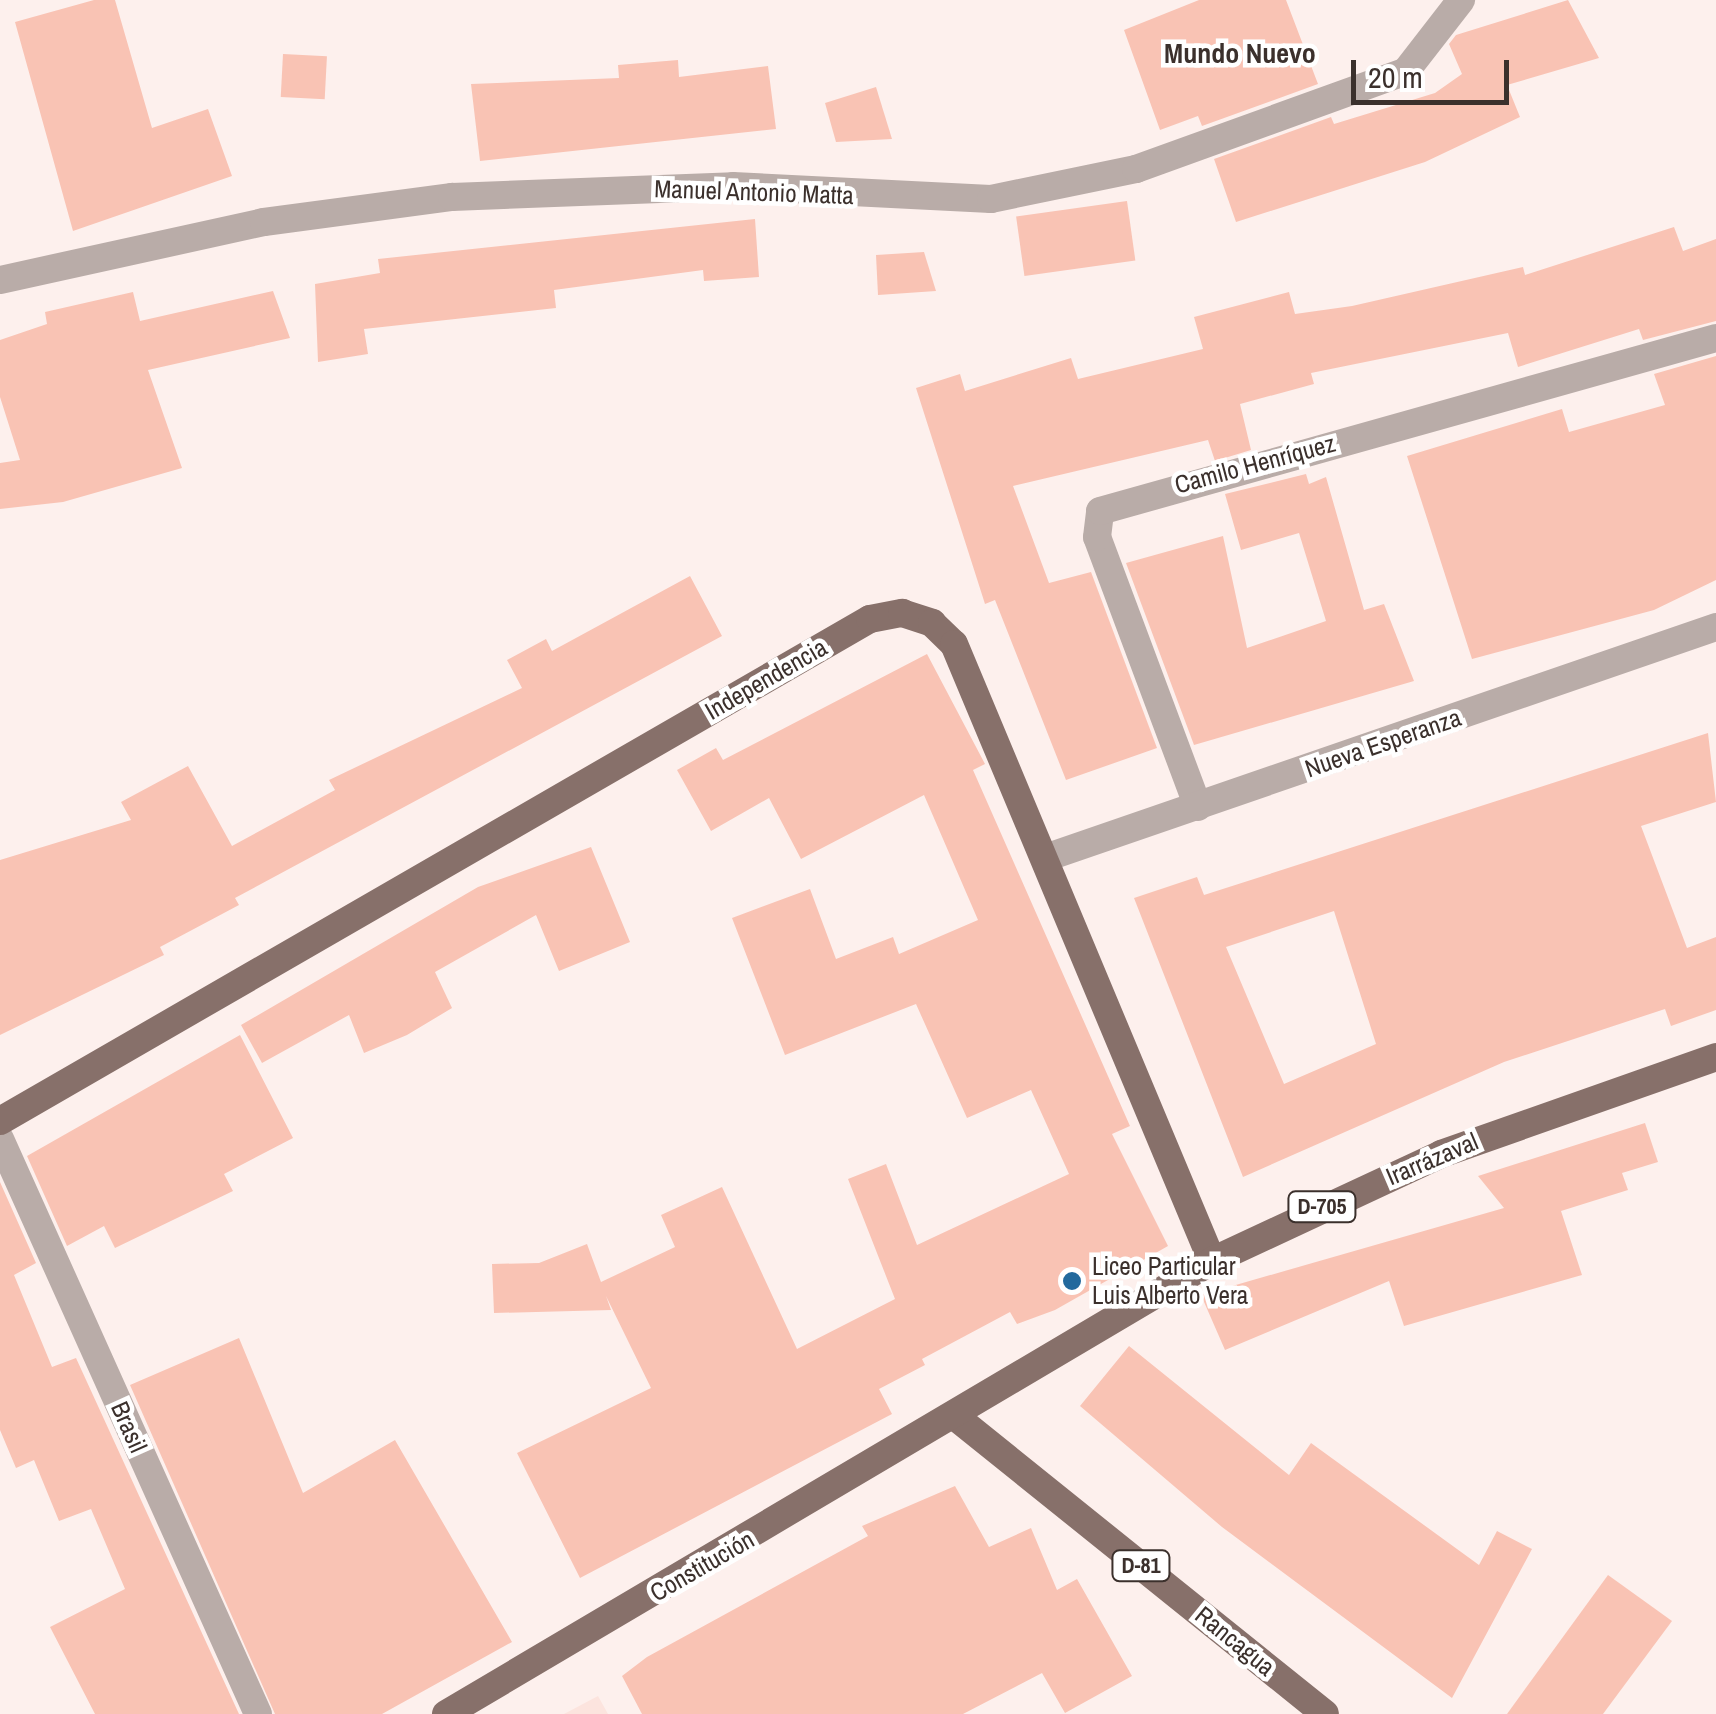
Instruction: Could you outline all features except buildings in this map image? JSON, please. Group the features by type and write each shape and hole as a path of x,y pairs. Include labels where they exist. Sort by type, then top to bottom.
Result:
{"main road":[{"name":"Independencia","path":"0,1121 885,615 918,616 954,644 1048,857 1212,1262"},
{"name":"Irarrázaval","path":"957,1418 1212,1262 1441,1154 1716,1057"},
{"name":"Constitución","path":"446,1714 957,1418"},
{"name":"Rancagua","path":"957,1418 1325,1714"}],"street":[{"name":"Manuel Antonio Matta","path":"0,280 264,222 452,197 733,186 990,199 1136,169 1406,71 1461,0"},
{"name":"Camilo Henríquez","path":"1198,808 1098,537 1100,511 1716,338"},
{"name":"Nueva Esperanza","path":"1048,857 1716,627"},
{"name":"Brasil","path":"0,1139 258,1714"}],"shaded area":[{"path":"598,1696 608,1714 564,1714"}],"place":[{"name":"Liceo Particular Luis Alberto Vera","path":"1072,1281"}],"district":[{"name":"Mundo Nuevo","path":"1240,53"}]}
